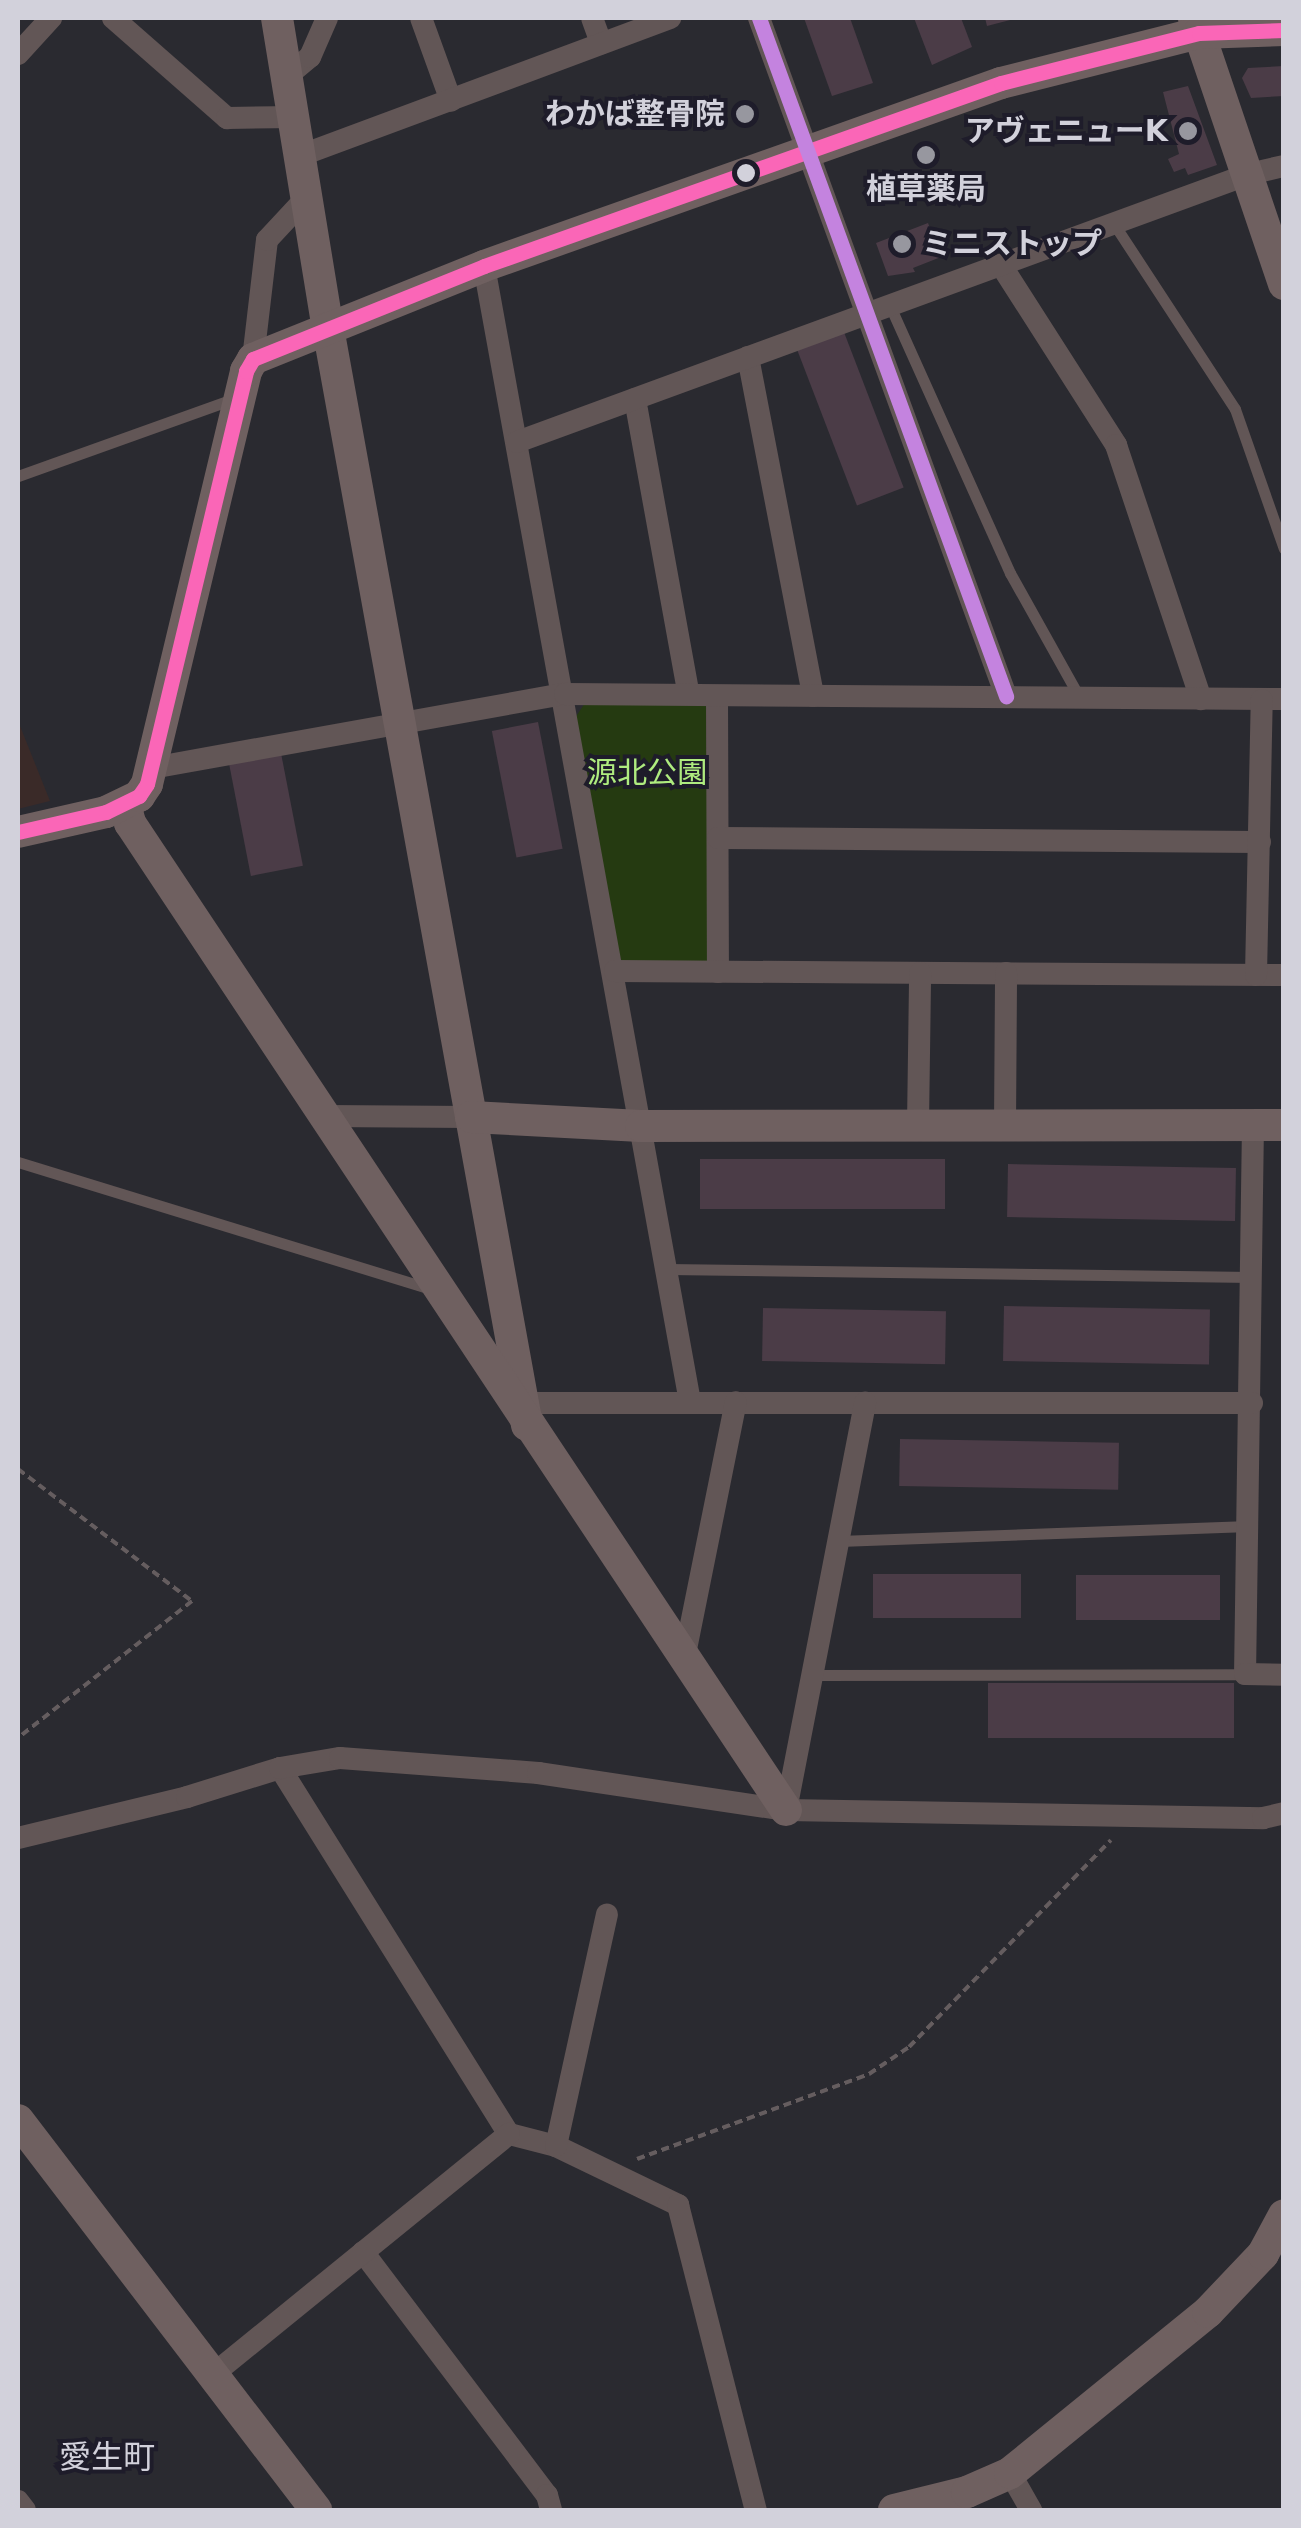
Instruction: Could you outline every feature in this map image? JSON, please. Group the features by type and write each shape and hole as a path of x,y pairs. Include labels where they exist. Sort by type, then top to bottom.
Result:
{"street":[{"path":"18,54 51,18"},
{"path":"112,18 227,118 295,117"},
{"path":"277,18 328,328 525,1414"},
{"path":"288,76 310,58 327,18"},
{"path":"422,18 451,101"},
{"path":"592,18 601,43"},
{"path":"302,155 670,18"},
{"path":"760,18 864,315 1006,696"},
{"path":"1196,25 1284,284"},
{"path":"253,359 484,266 1001,83 1196,25 1284,30"},
{"path":"516,442 1249,174 1284,166"},
{"path":"18,832 126,804 139,796 152,768 240,397 253,359 267,240 308,196"},
{"path":"1001,265 1116,445 1201,699"},
{"path":"484,266 565,694 690,1402"},
{"path":"748,357 814,696"},
{"path":"634,399 688,692"},
{"path":"152,768 565,694 1273,699 1260,842 1256,975"},
{"path":"717,696 718,972"},
{"path":"126,804 130,823 786,1810"},
{"path":"718,838 1260,842"},
{"path":"615,971 1284,975"},
{"path":"918,1125 920,973"},
{"path":"1005,1124 1006,973"},
{"path":"324,1116 471,1117 641,1126 1268,1124 1252,1277 1246,1674 1284,1675"},
{"path":"525,1414 690,1402 1252,1403"},
{"path":"684,1659 736,1402"},
{"path":"786,1810 866,1402"},
{"path":"18,1838 188,1797 280,1768 340,1758 538,1772 786,1810 1263,1818 1284,1814"},
{"path":"280,1768 509,2134 556,2146 678,2205 756,2510"},
{"path":"556,2146 607,1915"},
{"path":"18,2120 316,2510"},
{"path":"210,2376 509,2134"},
{"path":"894,2510 967,2492 1010,2473 1208,2312 1263,2254 1279,2231"},
{"path":"363,2252 547,2494 551,2510"},
{"path":"1010,2473 1031,2510"},
{"path":"18,2501 25,2510"}],"lane":[{"path":"1114,224 1235,409 1284,549"},
{"path":"890,305 1010,573 1080,698"},
{"path":"18,476 240,397"},
{"path":"18,1162 438,1291"},
{"path":"666,1269 1252,1277"},
{"path":"839,1541 1249,1526"},
{"path":"812,1674 1246,1674"}],"path":[{"path":"18,1469 192,1601 18,1738"},
{"path":"610,2171 870,2074 909,2048 1136,1815"}],"shaded area":[{"path":"18,721 50,801 18,809"}],"green space":[{"name":"源北公園","path":"585,703 706,704 710,964 623,962 616,955 575,718"}],"building":[{"path":"804,18 850,18 873,83 832,96"},
{"path":"914,18 961,18 972,47 932,65"},
{"path":"985,18 1014,18 1014,19 987,26"},
{"path":"1284,66 1284,96 1251,98 1242,78 1248,68"},
{"name":"アヴェニューK","path":"1188,86 1217,165 1188,175 1185,168 1174,172 1168,159 1179,154 1163,92"},
{"path":"928,223 941,257 913,268 915,272 888,276 876,243"},
{"path":"842,327 904,488 857,505 795,345"},
{"path":"538,722 563,849 516,858 492,731"},
{"path":"280,748 303,866 251,876 228,758"},
{"path":"700,1159 945,1159 945,1209 700,1209"},
{"path":"1008,1164 1236,1168 1235,1221 1007,1217"},
{"path":"1004,1306 1210,1310 1209,1365 1003,1361"},
{"path":"763,1308 946,1311 945,1364 762,1361"},
{"path":"900,1439 1119,1443 1118,1490 899,1486"},
{"path":"873,1574 1021,1574 1021,1618 873,1618"},
{"path":"1076,1575 1220,1575 1220,1620 1076,1620"},
{"path":"988,1683 1234,1683 1234,1738 988,1738"}],"transit line":[{"path":"759,18 1006,696"},
{"path":"18,832 106,812 139,796 147,784 246,371 253,359 484,266 1001,83 1199,33 1284,30"}],"place":[{"name":"わかば整骨院","path":"745,114"},
{"name":"アヴェニューK","path":"1188,131"},
{"name":"植草薬局","path":"926,155"},
{"name":"ミニストップ","path":"902,244"}],"district":[{"name":"愛生町","path":"107,2457"}]}
